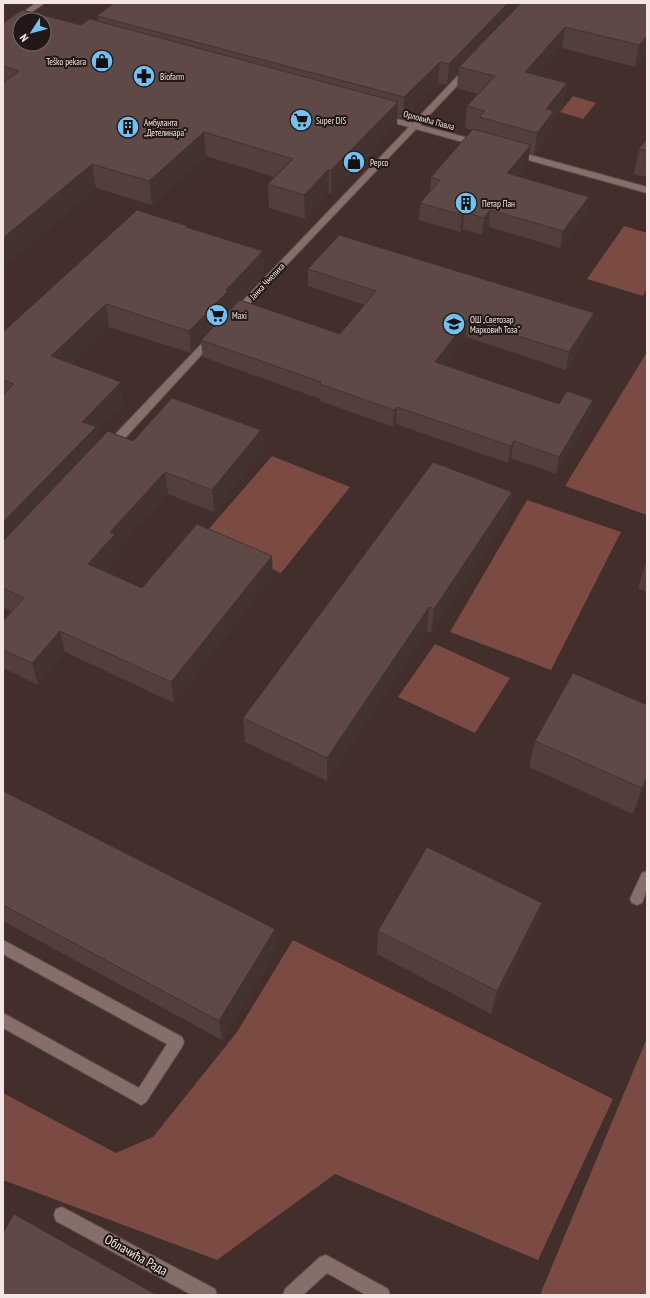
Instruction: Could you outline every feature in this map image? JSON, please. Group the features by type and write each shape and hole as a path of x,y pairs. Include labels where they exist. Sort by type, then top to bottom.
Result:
{"street":[{"path":"30,12 41,3"},
{"path":"3,29 12,24"},
{"name":"Јанка Чмелика","path":"231,319 474,64"},
{"name":"Орловића Павла","path":"370,114 490,147"},
{"path":"505,151 647,190"},
{"path":"105,452 220,330"},
{"path":"637,899 647,877"},
{"path":"3,947 176,1042 141,1098 3,1020"},
{"name":"Облачића Рада","path":"62,1215 209,1295"},
{"path":"291,1295 326,1263 382,1295"}],"shaded area":[{"path":"573,96 596,103 583,119 560,112"},
{"path":"624,226 647,233 647,289 643,296 587,279"},
{"path":"647,352 647,515 565,486"},
{"path":"272,456 350,487 281,573 201,538"},
{"path":"527,500 621,532 551,670 450,632"},
{"path":"435,644 510,678 475,733 398,697"},
{"path":"293,940 613,1099 538,1260 335,1174 217,1260 3,1180 3,1093 116,1153 153,1137 237,1032"},
{"path":"647,1038 647,1295 540,1295"}],"building":[{"path":"114,3 508,3 449,64 440,62 404,97 97,16"},
{"path":"521,3 647,3 647,36 639,45 565,27 525,72 567,83 546,109 554,111 537,133 479,117 485,111 467,106 495,76 459,67"},
{"path":"22,10 30,12 19,12"},
{"path":"12,17 12,52 52,52 52,18 81,25 90,19 398,102 331,170 329,169 304,195 268,184 293,159 204,132 149,181 92,164 3,238 3,83 19,71 3,66 3,23"},
{"path":"473,129 531,145 507,173 589,197 563,231 490,210 484,218 464,212 462,215 420,203 440,180 431,177"},
{"path":"647,139 647,151 639,149"},
{"path":"137,210 263,251 226,290 228,291 189,331 106,304 51,356 121,382 82,422 96,427 3,522 3,395 14,384 3,380 3,332"},
{"path":"339,235 594,313 569,352 467,320 435,362 559,404 567,391 593,400 559,457 514,441 511,446 397,407 394,410 320,384 321,382 201,340 240,300 340,334 376,291 308,269"},
{"path":"172,398 261,430 212,490 165,472 110,532 115,534 88,564 142,588 197,524 272,556 171,682 60,631 32,663 3,650 3,621 24,598 3,588 3,541 108,431 133,441"},
{"path":"433,462 512,492 434,609 429,607 327,758 243,718"},
{"path":"573,673 647,705 647,777 642,788 535,741"},
{"path":"3,791 275,929 219,1021 3,905"},
{"path":"427,847 542,903 497,991 378,931"},
{"path":"14,1214 157,1295 3,1295 3,1233"}],"place":[{"name":"Teško pekara","path":"102,61"},
{"name":"Biofarm","path":"144,76"},
{"name":"Super DIS","path":"301,120"},
{"name":"Амбуланта „Детелинара”","path":"128,127"},
{"name":"Pepco","path":"354,162"},
{"name":"Петар Пан","path":"466,203"},
{"name":"Maxi","path":"217,315"},
{"name":"ОШ „Светозар Марковић Тоза”","path":"454,324"}]}
